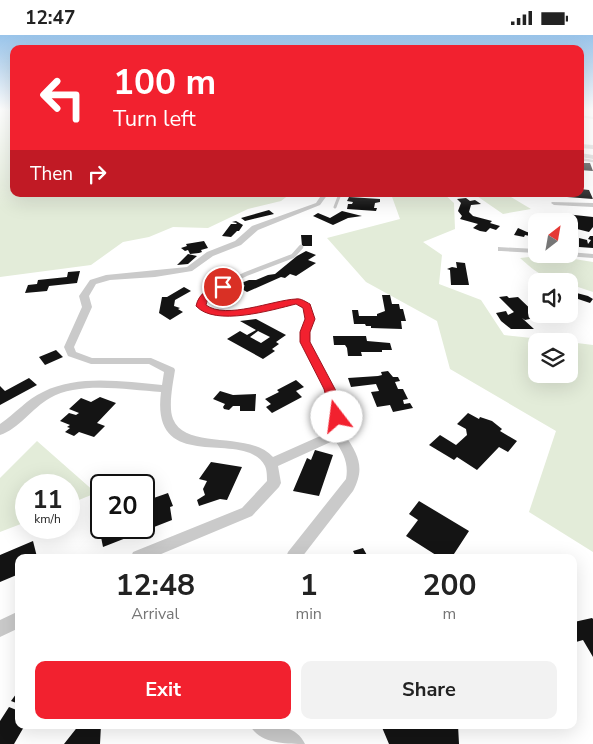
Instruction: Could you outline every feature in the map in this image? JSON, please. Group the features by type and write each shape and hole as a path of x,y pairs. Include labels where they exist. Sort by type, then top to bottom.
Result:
{"street":[{"path":"145,554 247,512 274,483 271,464 260,451 193,441 174,432 166,419 170,370 151,361 91,361 72,354 69,347 87,307 84,296 87,288 93,282 108,277 154,274 189,269 210,254 238,243 256,228 318,203 323,197"},
{"path":"554,203 593,205"},
{"path":"501,249 528,251"},
{"path":"578,255 593,256"},
{"path":"0,430 47,395 70,386 168,389"},
{"path":"271,464 342,431 349,450 354,469 353,481 348,492 324,517 295,554"},
{"path":"0,629 15,621"},
{"path":"268,729 296,744"}],"lane":[{"path":"335,207 339,197"},
{"path":"301,247 293,256 246,274 212,291 202,298 201,306 207,311 221,313 260,311 297,301 307,306 310,319 305,332 305,342 330,389 342,431"}],"green space":[{"path":"0,142 10,142 10,197 286,197 281,201 248,209 208,228 173,227 149,237 123,242 91,265 0,277"},
{"path":"392,197 447,197 454,203 455,229 423,242 442,255 439,284 481,300 504,335 528,338 528,383 578,383 578,343 593,345 593,552 529,512 556,431 450,369 437,321 366,282 327,238 400,219"},
{"path":"478,197 511,197 531,209 503,214"},
{"path":"528,257 528,263 578,263 578,260 593,262 593,292 578,287 578,273 539,273 520,258"},
{"path":"37,441 74,474 15,474 15,526 0,532 0,478"},
{"path":"80,479 90,488 90,495 80,500"}],"building":[{"path":"584,163 590,163 593,171 584,170"},
{"path":"584,189 589,190 593,199 567,197 584,197"},
{"path":"349,197 380,199 380,202 375,203 374,208 377,208 376,211 347,209 348,204 353,202 347,201"},
{"path":"466,198 481,204 471,205 469,212 473,216 492,221 490,223 500,226 496,230 490,228 486,232 480,231 473,228 478,224 460,219 462,216 458,211 461,203 457,199"},
{"path":"269,210 274,214 245,221 241,218"},
{"path":"342,211 362,216 348,218 333,225 313,216 318,213 330,218"},
{"path":"578,215 593,217 593,227 589,232 578,229"},
{"path":"236,221 243,225 239,231 231,237 222,236 231,224 237,223 232,222"},
{"path":"518,228 528,232 528,236 525,235 524,237 514,235"},
{"path":"301,235 312,235 312,246 302,246"},
{"path":"590,236 593,236 593,248 579,247 579,238 587,240 588,244 591,240 588,239"},
{"path":"204,241 208,248 201,250 202,252 199,253 190,254 188,250 185,251 181,248 187,246 186,244"},
{"path":"306,251 316,255 308,260 316,263 296,276 290,274 285,278 281,277 247,292 240,288 245,286 241,283 275,274"},
{"path":"188,254 197,256 188,264 177,265"},
{"path":"456,262 465,263 469,285 451,285 450,270 447,269 457,268"},
{"path":"80,271 77,283 49,286 47,291 25,293 28,285 37,284 38,280 67,277 68,272"},
{"path":"184,287 191,291 175,300 174,306 180,308 178,309 183,312 170,320 159,313 162,297 167,297"},
{"path":"578,293 593,299 590,303 578,299"},
{"path":"382,295 390,295 392,304 399,304 400,309 403,309 406,321 401,321 402,329 371,328 371,326 366,326 365,324 354,324 352,310 358,310 359,316 377,316 377,314 385,311"},
{"path":"499,297 518,297 528,307 528,319 522,318 534,329 511,329 501,321 496,313 506,311 508,315 514,312"},
{"path":"256,319 286,335 276,342 279,344 272,349 275,351 263,359 227,339 240,331 247,335 256,330 240,321","holes":["258,331 270,337 261,343 250,337"]},
{"path":"333,336 366,336 367,341 390,343 392,350 361,352 362,356 348,356 345,345 334,345"},
{"path":"56,350 63,357 45,365 39,357"},
{"path":"388,371 393,377 398,377 400,381 395,382 398,389 403,389 408,399 403,400 404,404 410,403 413,408 393,412 390,405 377,407 371,392 379,391 376,384 351,387 348,378 378,376 382,375 381,372"},
{"path":"29,378 37,385 0,405 0,386 5,391"},
{"path":"296,380 304,387 296,391 302,397 272,413 266,407 271,404 265,399"},
{"path":"220,391 233,395 256,394 255,411 240,411 240,406 233,406 229,410 224,409 225,404 213,399"},
{"path":"100,397 116,403 97,423 105,426 94,437 79,432 74,436 65,432 70,428 67,427 70,425 60,421 69,413 76,415 79,413 69,409 81,398 91,402"},
{"path":"468,413 479,419 480,417 492,421 502,429 500,431 517,441 508,452 499,447 477,470 457,457 454,460 429,445 440,435 456,445 467,435 466,429 457,424"},
{"path":"315,450 333,455 319,496 293,491 307,458 311,460"},
{"path":"211,462 242,467 227,500 220,499 199,506 197,500 205,495 203,489 207,481 199,479"},
{"path":"168,493 173,506 170,507 172,520 155,527 155,498"},
{"path":"419,501 469,531 454,554 434,554 406,536 418,520 409,514"},
{"path":"101,539 123,539 103,547"},
{"path":"33,541 36,554 15,554 15,576 0,582 0,555"},
{"path":"363,548 366,554 354,554 353,551"},
{"path":"593,619 593,657 583,640 577,642 577,621"},
{"path":"9,707 15,709 15,729 23,729 14,744 0,744 0,721"},
{"path":"76,729 101,729 100,744 64,744"},
{"path":"383,729 458,729 459,744 389,744"}],"route":[{"path":"223,287 212,291 202,298 201,306 207,311 221,313 260,311 297,301 307,306 310,319 305,332 305,342 330,389 337,417"}]}
